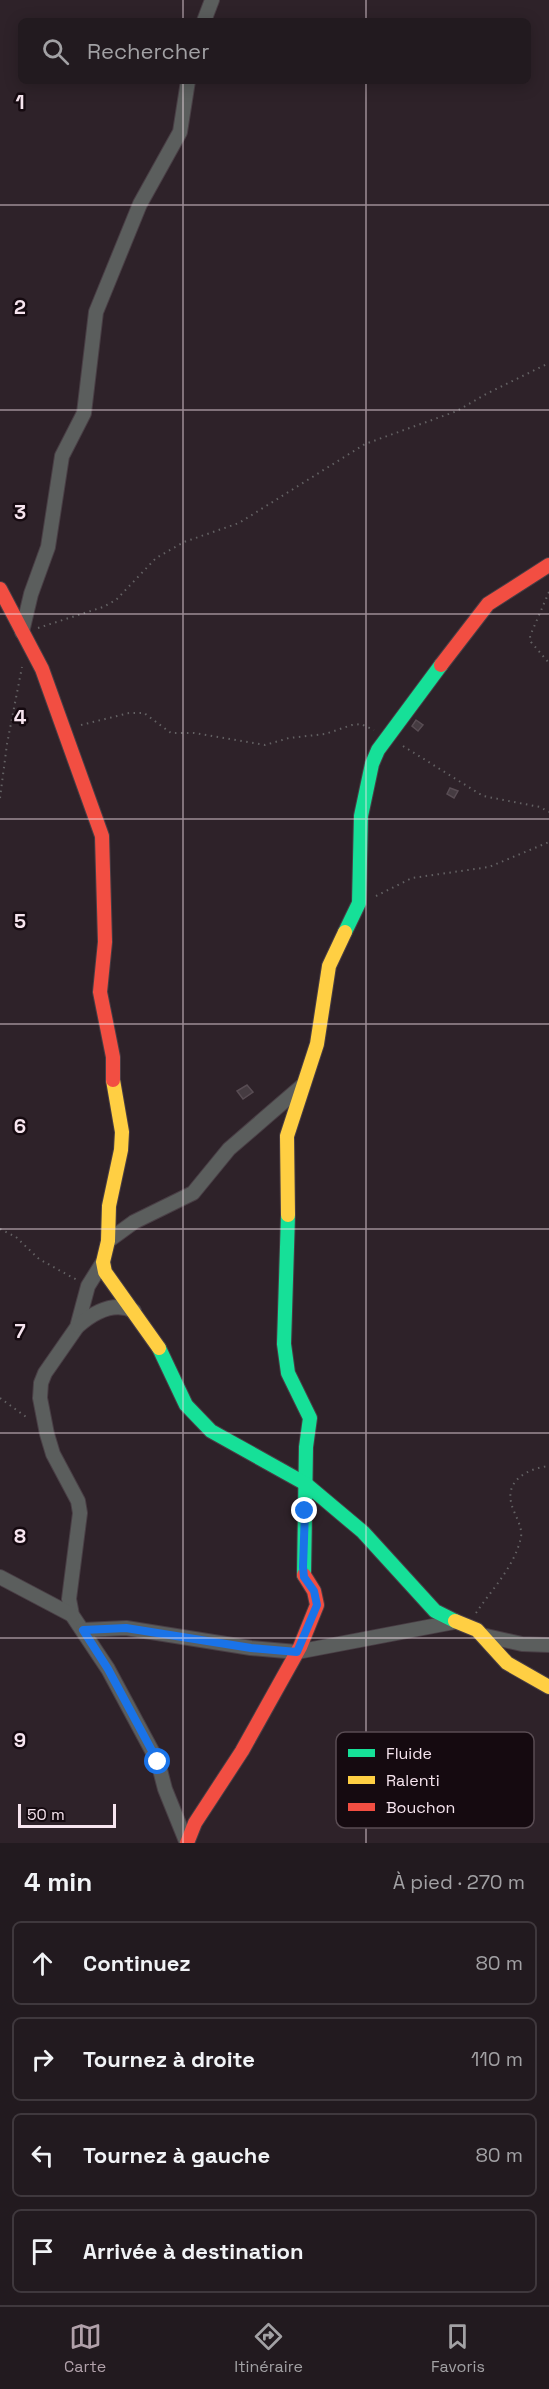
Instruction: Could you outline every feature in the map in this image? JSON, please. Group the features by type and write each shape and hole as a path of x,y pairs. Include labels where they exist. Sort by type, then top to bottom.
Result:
{"street":[{"path":"205,18 212,0"},
{"path":"22,632 50,539 62,456 84,413 96,312 140,204 180,132 188,84"},
{"path":"187,1842 242,1751 297,1652 317,1605 314,1591 304,1577 303,1567 306,1447 310,1418 288,1373 284,1344 288,1253 287,1136 317,1044 329,966 357,913 361,816 372,764 388,736 488,604 549,564"},
{"path":"0,589 42,669 102,836 105,942 100,992 113,1057 113,1089 122,1132 121,1150 109,1206 108,1241 103,1262 88,1286 83,1314 77,1327 45,1373 41,1383 40,1398 53,1454 78,1501 80,1513 69,1599 72,1616"},
{"path":"108,1241 134,1222 193,1193 229,1149 303,1085"},
{"path":"103,1262 105,1272 158,1345 186,1405 211,1431 223,1440 260,1456 306,1484 363,1532 435,1611 486,1636 522,1644 549,1645"},
{"path":"77,1327 102,1309 128,1308 136,1312"},
{"path":"0,1577 72,1616 83,1630 108,1669 158,1762 165,1790 187,1842"},
{"path":"83,1630 126,1628 251,1648 297,1652 454,1622"},
{"path":"486,1636 500,1656 520,1673 549,1687"}],"path":[{"path":"22,632 103,607 116,600 156,558 184,542 239,523 365,444 457,411 549,363"},
{"path":"549,592 530,636 531,642 549,663"},
{"path":"0,798 7,744 22,664"},
{"path":"63,727 93,724 129,713 144,713 171,733 194,734 265,745 361,724 388,736 483,796 540,807 549,812"},
{"path":"357,913 380,893 412,878 489,867 549,840"},
{"path":"0,1229 16,1236 39,1259 88,1286"},
{"path":"0,1398 46,1431"},
{"path":"468,1626 498,1584 516,1552 522,1534 511,1502 510,1488 519,1476 549,1466"}],"building":[{"path":"416,720 423,725 418,731 412,726"},
{"path":"450,788 458,791 454,798 447,794"},
{"path":"247,1085 253,1092 243,1099 237,1091"}],"traffic: fast":[{"path":"345,932 359,903 361,816 372,764 378,750 441,665"},
{"path":"288,1215 284,1344 288,1373 310,1418 306,1447 304,1575"},
{"path":"159,1348 186,1405 211,1431 306,1484 363,1532 435,1611 455,1621"}],"traffic: slow":[{"path":"288,1215 287,1136 317,1044 329,966 345,932"},
{"path":"113,1080 122,1132 121,1150 109,1206 108,1241 103,1262 105,1272 159,1348"},
{"path":"455,1621 477,1630 507,1663 549,1687"}],"traffic: jam":[{"path":"441,665 488,604 549,565"},
{"path":"0,589 42,669 102,836 105,942 100,992 113,1057 113,1080"},
{"path":"187,1843 195,1823 242,1751 300,1647 317,1605 314,1591 304,1575"}],"route":[{"path":"158,1762 108,1669 83,1630 126,1628 251,1648 297,1652 317,1605 314,1591 304,1577 305,1511"}]}
